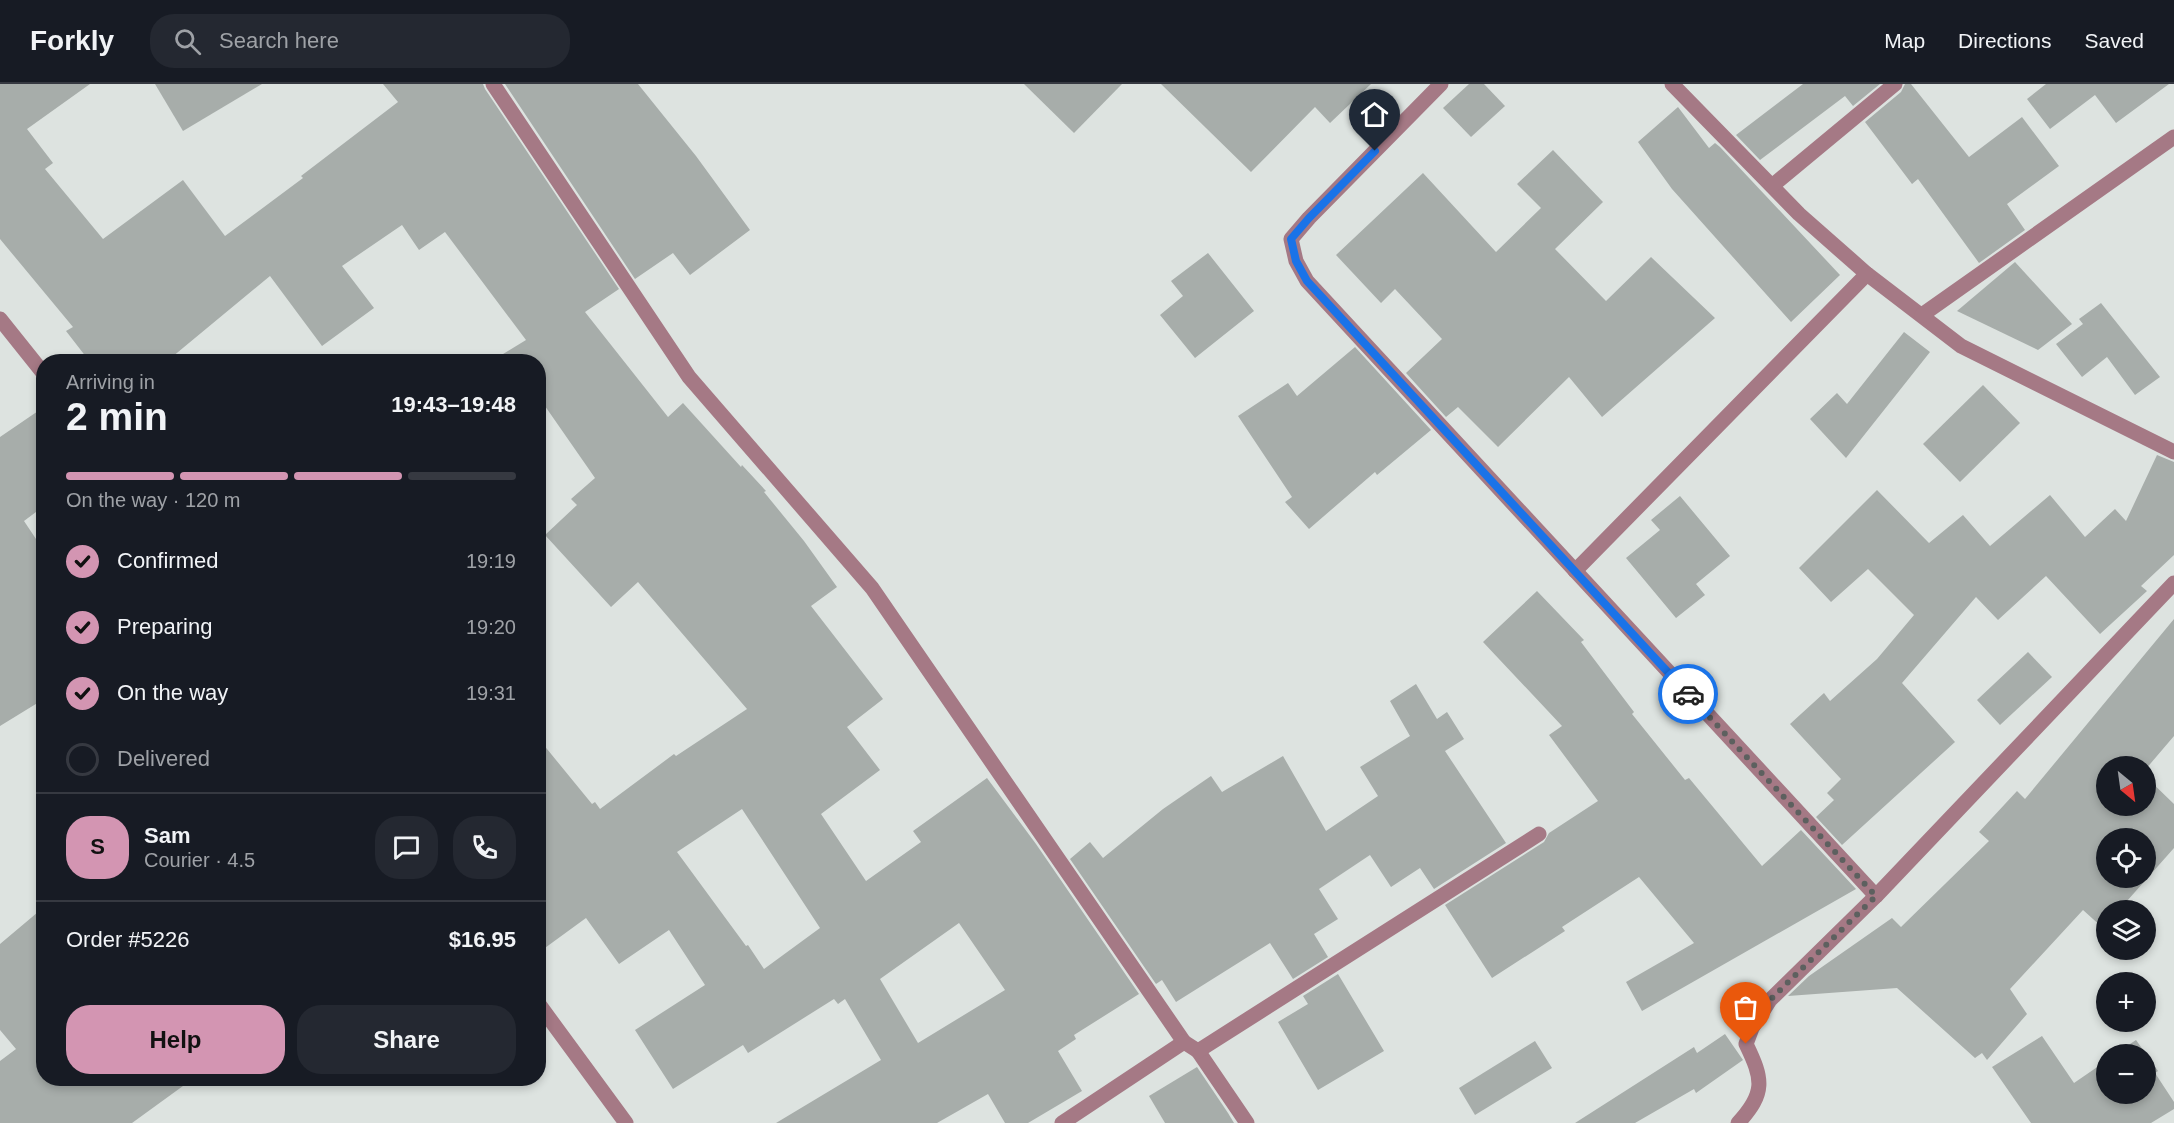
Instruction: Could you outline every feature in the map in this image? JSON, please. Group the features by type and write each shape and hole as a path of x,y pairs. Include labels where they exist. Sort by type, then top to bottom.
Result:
{"street":[{"path":"493,84 689,377 872,588 1184,1042 1198,1051 1247,1123"},
{"path":"1442,84 1291,239 1296,261 1307,281 1876,896"},
{"path":"1672,84 1799,214 1867,274 1962,346 2174,452"},
{"path":"1772,186 1895,84"},
{"path":"1922,315 2174,137"},
{"path":"1575,571 1867,274"},
{"path":"0,319 36,364"},
{"path":"1738,1123 1753,1107 1760,1085 1756,1064 1746,1044 1752,1028 1770,1000 1876,896 2174,583"},
{"path":"1198,1051 1539,834"},
{"path":"546,1014 626,1123"},
{"path":"1062,1123 1184,1042"}],"building":[{"path":"0,84 90,84 27,129 53,163 45,169 103,239 183,180 225,236 303,178 301,176 398,102 383,84 483,84 619,289 585,312 668,417 683,403 766,491 764,492 804,541 837,587 811,606 883,699 847,727 880,770 821,814 866,881 921,842 913,831 987,778 1036,844 1139,994 1074,1035 1076,1039 1058,1051 1082,1091 1028,1123 1005,1123 988,1094 937,1123 776,1123 881,1060 845,999 838,1004 834,999 748,1053 743,1045 673,1089 635,1030 705,985 669,930 619,964 586,918 546,947 546,748 592,804 595,802 600,809 674,754 676,756 747,709 638,582 611,607 546,536 577,505 571,499 595,478 546,408 546,354 503,354 526,340 445,232 419,250 402,225 342,266 374,308 322,346 270,276 176,354 84,354 66,331 73,327 0,239","holes":["742,809 820,928 764,969 677,852","959,923 1005,990 918,1043 880,979"]},
{"path":"155,84 262,84 183,131"},
{"path":"505,84 638,84 696,156 750,230 690,275 673,253 635,279"},
{"path":"1024,84 1122,84 1074,133"},
{"path":"1161,84 1371,84 1330,123 1315,107 1251,172"},
{"path":"1469,84 1484,84 1505,106 1471,137 1443,108"},
{"path":"1803,84 1880,84 1853,106 1845,96 1760,160 1736,135"},
{"path":"1905,84 1911,84 1969,157 2022,117 2059,166 2007,204 2025,230 1979,263 1918,179 1912,184 1865,122 1901,92"},
{"path":"2046,84 2169,84 2116,123 2095,95 2050,129 2027,99"},
{"path":"1678,107 1709,148 1715,143 1720,147 1840,275 1791,322 1672,189 1638,142"},
{"path":"1553,150 1603,202 1555,249 1606,301 1651,257 1715,318 1602,417 1569,377 1498,447 1458,407 1446,417 1406,373 1442,339 1395,289 1381,303 1336,255 1423,173 1496,252 1541,208 1517,184"},
{"path":"1208,253 1254,311 1195,358 1160,315 1183,296 1171,281"},
{"path":"2015,262 2072,324 2038,350 1957,311"},
{"path":"2101,303 2160,377 2135,395 2107,357 2082,377 2056,344 2083,324 2079,319"},
{"path":"1904,332 1930,352 1846,458 1810,419 1837,393 1847,404"},
{"path":"1355,347 1431,430 1377,475 1375,472 1309,529 1285,502 1292,497 1238,416 1288,383 1297,396"},
{"path":"1983,385 2020,423 1960,482 1923,444"},
{"path":"36,412 36,512 24,521 36,539 36,704 0,726 0,437"},
{"path":"2157,455 2174,462 2174,555 2141,586 2147,591 2100,634 2046,576 1998,620 1976,597 1902,683 1955,742 1842,845 1816,817 1834,800 1827,793 1841,779 1790,724 1824,693 1830,701 1877,659 1914,615 1868,569 1831,602 1799,568 1877,490 1929,543 1963,515 1990,546 2050,495 2085,537 2115,509 2126,521"},
{"path":"1680,496 1730,556 1696,584 1705,595 1676,618 1626,558 1660,530 1651,520"},
{"path":"1537,591 1584,640 1581,642 1634,712 1632,714 1685,780 1689,778 1762,866 1801,830 1856,889 1642,1011 1626,982 1694,943 1639,877 1562,927 1565,931 1492,978 1445,905 1544,842 1549,833 1598,801 1549,735 1562,726 1483,642"},
{"path":"2174,619 2174,736 2156,757 2096,756 2096,816 2156,816 2156,787 2174,804 2174,848 2156,868 2156,828 2096,828 2096,888 2139,888 2128,900 2096,900 2096,922 2083,910 2010,989 2027,1014 1987,1060 1982,1053 1975,1058 1897,988 1788,996 1809,976 1892,918 1901,927 1989,841 1979,832 2017,791 2025,799"},
{"path":"2028,652 2052,677 2000,725 1977,700"},
{"path":"1416,684 1437,719 1447,712 1464,739 1445,751 1506,843 1434,889 1420,868 1391,887 1370,855 1319,889 1338,919 1314,934 1328,957 1293,979 1270,943 1176,1002 1162,980 1156,984 1070,859 1090,842 1103,858 1163,809 1211,776 1222,792 1283,756 1326,831 1378,796 1360,767 1410,736 1390,701"},
{"path":"36,914 36,1086 183,1086 132,1123 0,1123 0,1061 16,1049 0,1030 0,944"},
{"path":"1338,974 1384,1051 1318,1090 1278,1022 1308,1004 1303,996"},
{"path":"1725,1034 1743,1060 1696,1093 1694,1089 1635,1123 1575,1123 1694,1047 1697,1053"},
{"path":"2042,1036 2074,1083 2096,1068 2096,1104 2156,1104 2156,1075 2174,1102 2174,1109 2151,1123 2031,1123 1992,1067"},
{"path":"1535,1041 1552,1068 1475,1115 1459,1088"},
{"path":"1197,1067 1234,1123 1165,1123 1149,1096"}],"way so far":[{"path":"1688,694 1876,896 1770,1000 1752,1028 1746,1044"}],"route":[{"path":"1375,151 1291,239 1296,261 1307,281 1688,694"}]}
